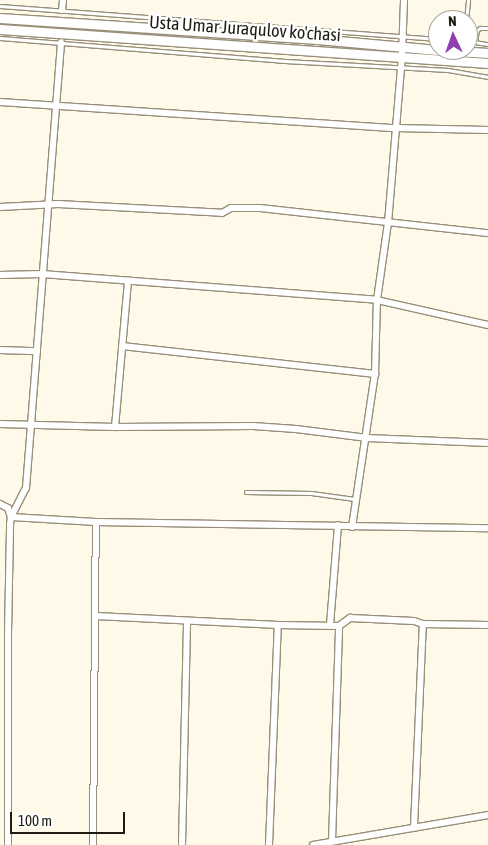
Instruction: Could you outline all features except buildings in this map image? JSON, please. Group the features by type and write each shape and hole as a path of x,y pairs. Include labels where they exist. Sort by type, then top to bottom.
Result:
{"main road":[{"name":"Usta Umar Juraqulov ko'chasi","path":"0,18 307,38 488,63"},
{"name":"Usta Umar Juraqulov ko'chasi","path":"0,29 403,52 428,51"}],"street":[{"path":"62,10 64,0"},
{"path":"352,527 367,438 375,374 377,300 388,222 403,52 404,0"},
{"path":"11,517 26,488 42,274 50,204 55,105 61,42"},
{"path":"0,102 395,128 488,130"},
{"path":"0,207 50,204 222,212 231,208 260,208 488,232"},
{"path":"0,275 42,274 377,300 488,325"},
{"path":"115,427 128,281"},
{"path":"122,346 375,374"},
{"path":"0,350 37,351"},
{"path":"0,424 32,423 115,427 253,426 296,429 367,438 488,443"},
{"path":"0,504 8,508 11,517 8,633 8,845"},
{"path":"11,517 96,522 488,528"},
{"path":"93,845 96,522"},
{"path":"330,625 338,525"},
{"path":"96,616 278,625 339,626 350,618 414,621 423,624 488,625"},
{"path":"182,845 187,622"},
{"path":"414,827 423,624"},
{"path":"269,845 278,625"},
{"path":"332,841 339,626"},
{"path":"0,769 8,769"},
{"path":"313,845 488,815"}],"lane":[{"path":"0,6 428,39"},
{"path":"0,38 198,55 448,70 488,77"},
{"path":"246,492 311,493 356,499"}]}
